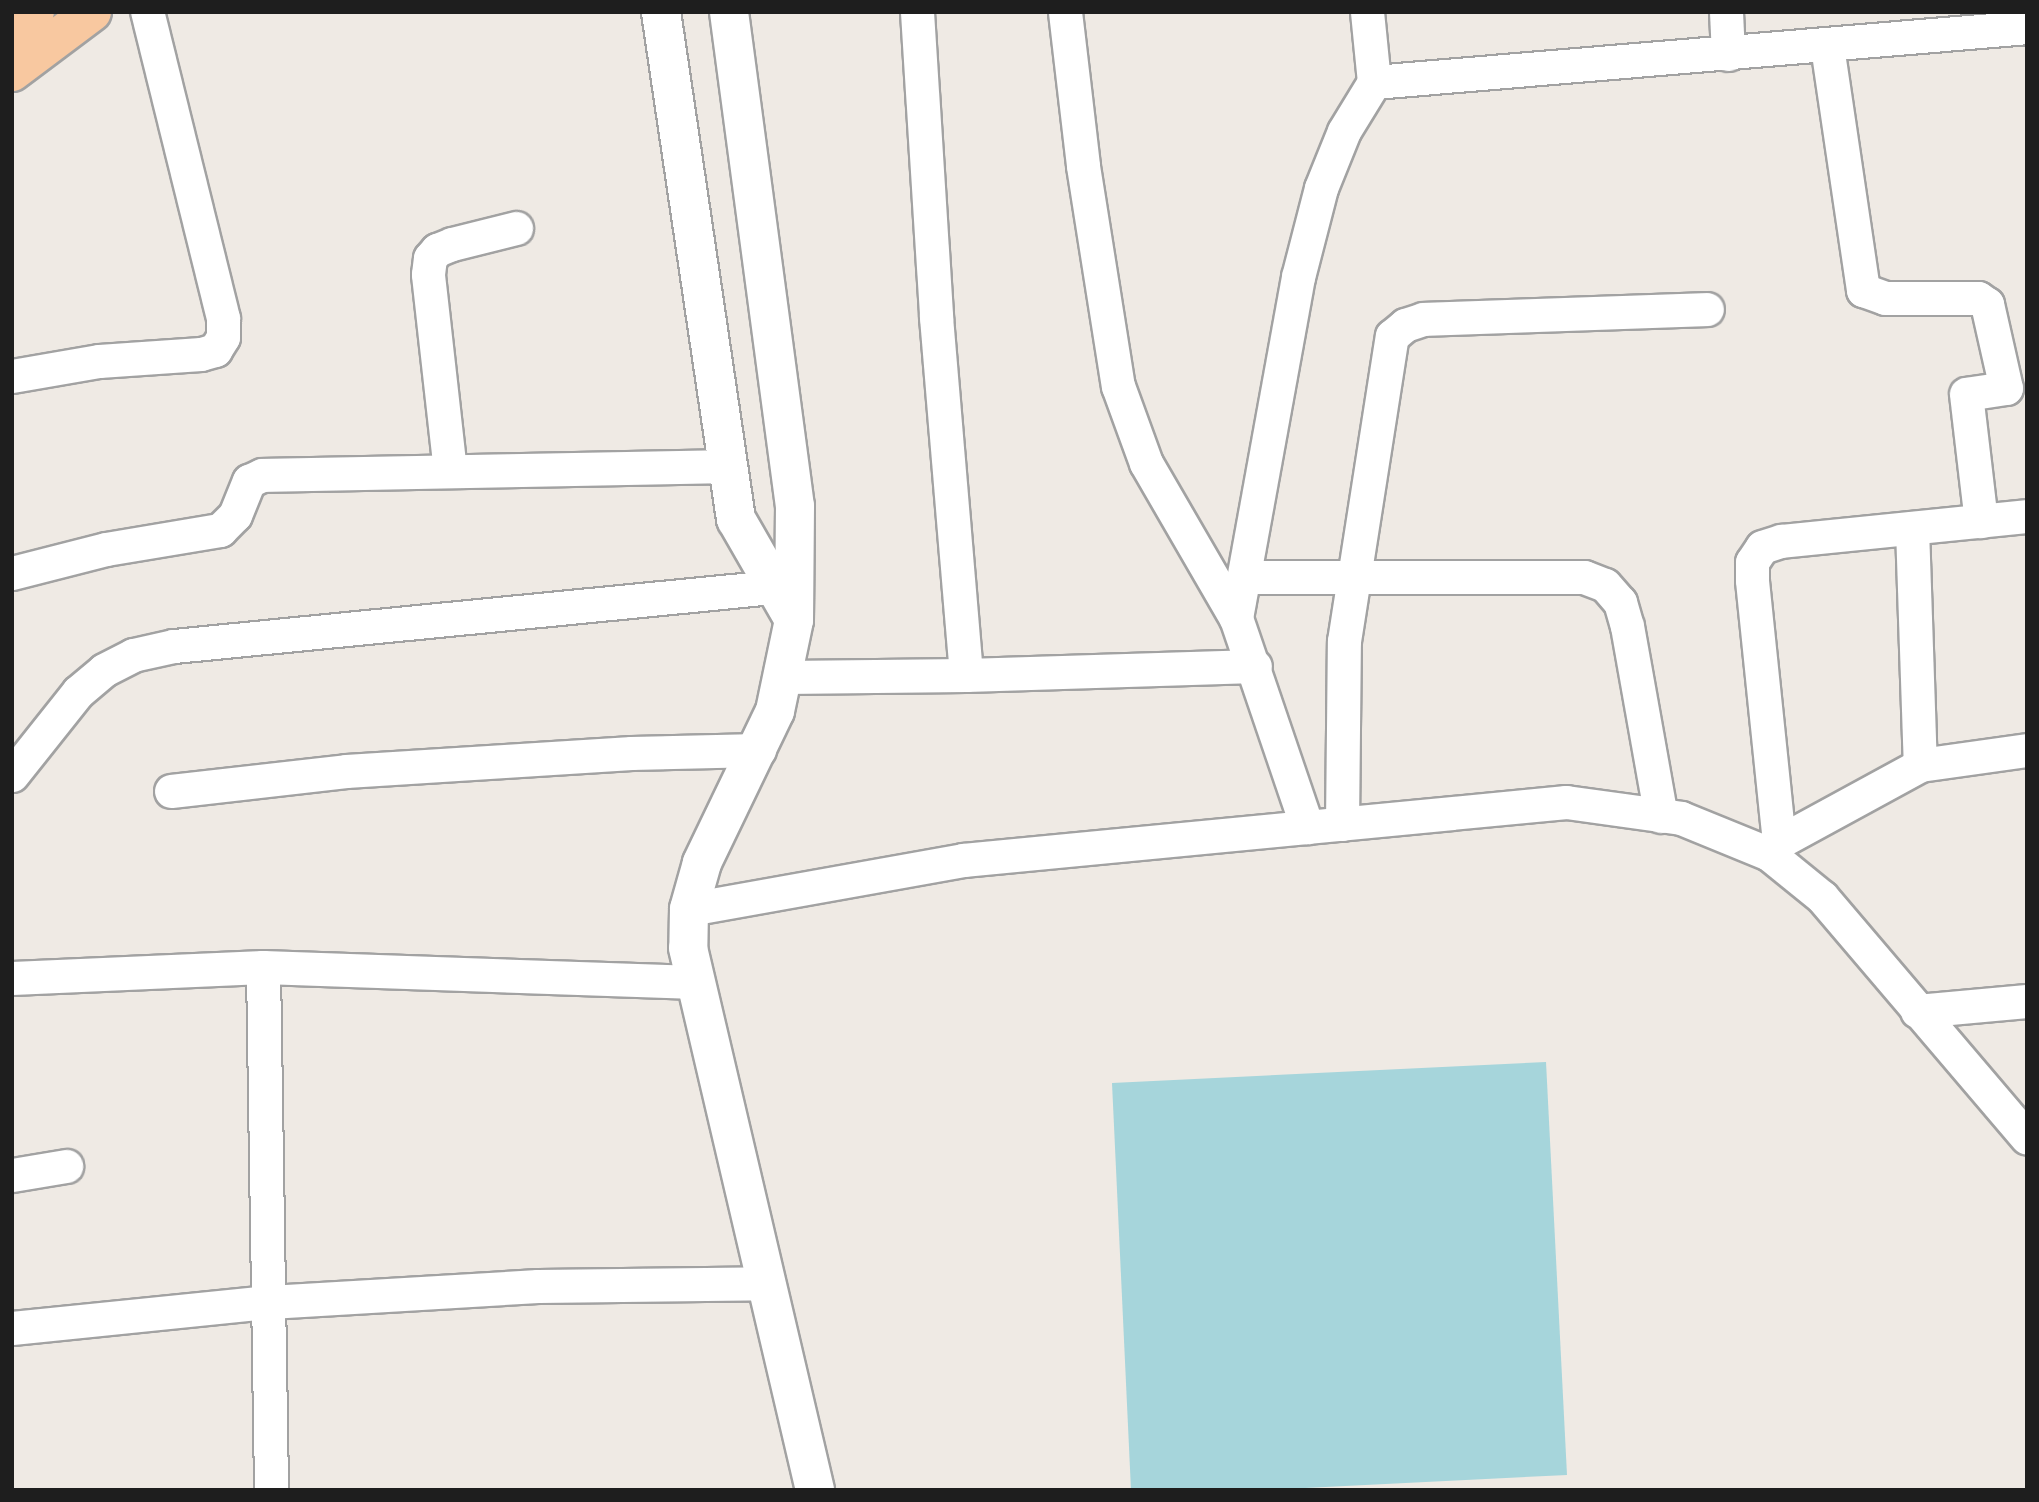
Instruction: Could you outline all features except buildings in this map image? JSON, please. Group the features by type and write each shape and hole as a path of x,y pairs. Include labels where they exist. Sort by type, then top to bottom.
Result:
{"main road":[{"path":"12,30 35,12"},
{"path":"12,72 92,12"}],"street":[{"path":"12,376 99,361 201,354 215,350 223,337 223,318 148,12"},
{"path":"661,12 736,519 772,587 794,620"},
{"path":"729,12 795,506 794,620 775,711 702,863 689,909 688,948 815,1490"},
{"path":"917,12 936,317 966,675"},
{"path":"1065,12 1083,166 1118,386 1146,463 1237,618 1307,827"},
{"path":"1237,618 1298,277 1321,188 1344,131 1374,82 1367,12"},
{"path":"1726,12 1728,54"},
{"path":"1374,82 1827,46 2027,27"},
{"path":"1827,46 1863,290 1885,298 1978,298 1987,304 2007,388 1966,394 1982,520"},
{"path":"450,471 428,274 430,258 437,250 452,244 516,228"},
{"path":"1342,824 1344,641 1392,336 1405,325 1423,319 1707,309"},
{"path":"12,573 106,549 220,530 235,515 248,481 262,475 728,466"},
{"path":"1774,848 1752,562 1762,547 1781,541 2027,516"},
{"path":"1912,528 1920,765"},
{"path":"1244,577 1584,577 1605,585 1620,602 1627,626 1661,816"},
{"path":"12,775 78,692 104,670 133,655 174,646 772,587"},
{"path":"784,677 966,675 1255,666"},
{"path":"171,792 346,771 631,753 758,750"},
{"path":"1774,848 1920,765 2027,750"},
{"path":"689,909 963,860 1566,802 1681,818 1774,848 1822,897 2027,1138"},
{"path":"12,978 262,967 696,982"},
{"path":"262,967 271,1490"},
{"path":"1917,1011 2027,1001"},
{"path":"12,1175 66,1166"},
{"path":"12,1328 269,1303 538,1286 768,1283"}],"water":[{"path":"1546,1062 1567,1475 1263,1490 1131,1490 1112,1083"}]}
